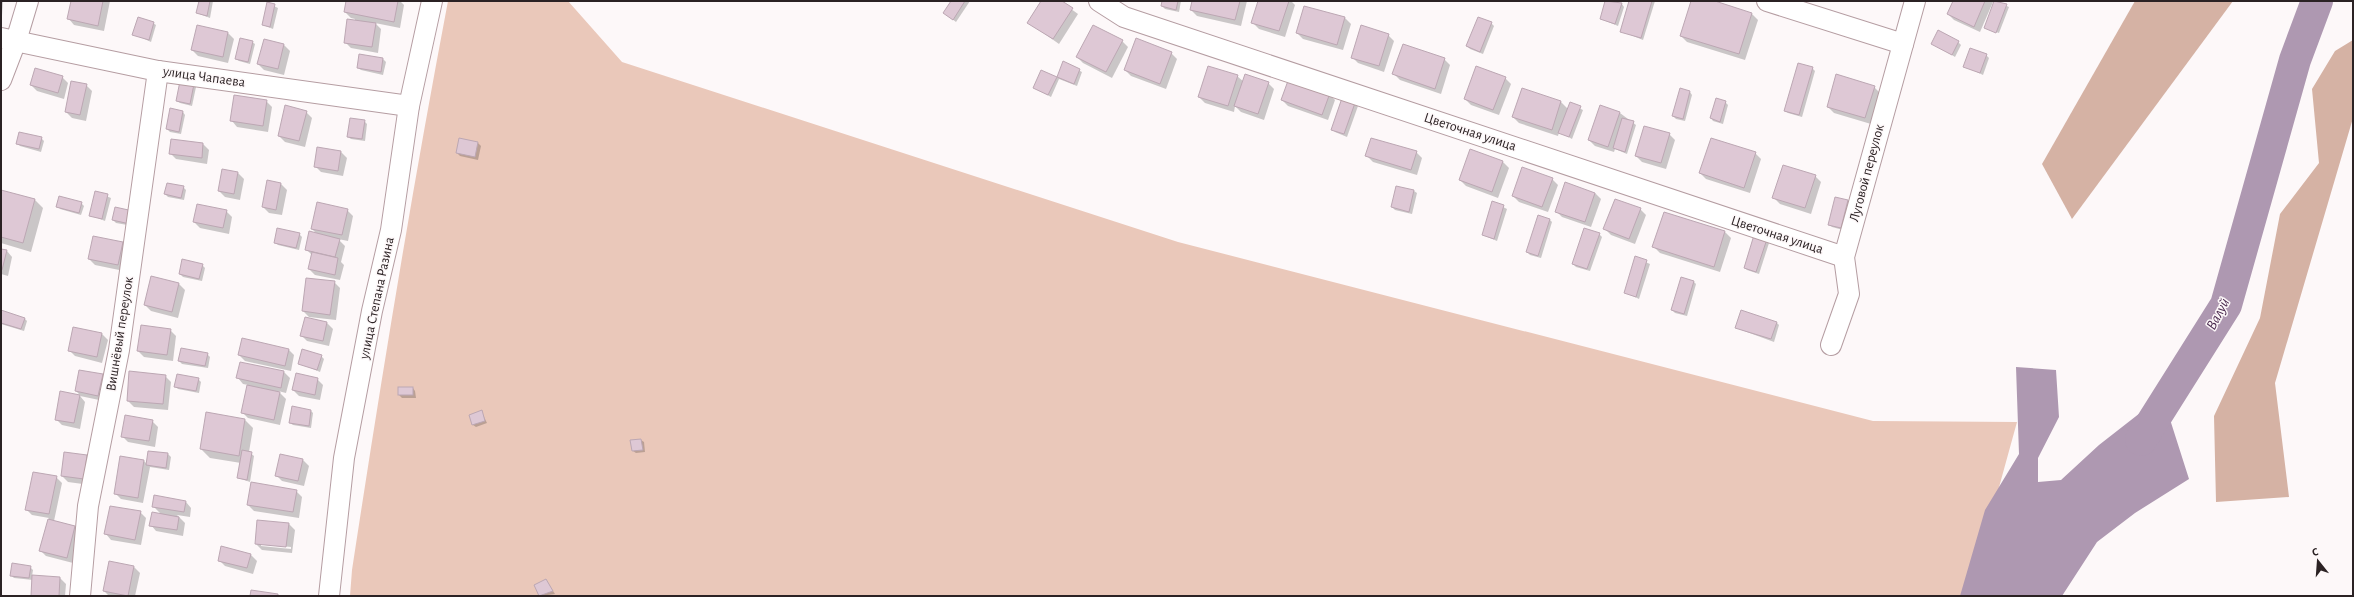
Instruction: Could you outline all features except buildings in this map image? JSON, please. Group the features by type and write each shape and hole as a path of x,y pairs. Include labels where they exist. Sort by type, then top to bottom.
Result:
{"street":[{"path":"1,80 9,40 28,1"},
{"name":"улица Степана Разина","path":"329,596 344,458 372,311 391,230 409,106 432,1"},
{"name":"Цветочная улица","path":"1099,1 1124,17 1844,257"},
{"path":"1767,1 1902,44"},
{"name":"Луговой переулок","path":"1831,345 1849,294 1844,257 1915,1"},
{"name":"улица Чапаева","path":"9,40 158,71 409,106"},
{"name":"Вишнёвый переулок","path":"80,596 88,506 119,350 158,71"}],"shaded area":[{"path":"448,1 568,1 622,62 1178,242 1873,421 2017,422 1969,596 350,596 352,570 409,214"},
{"path":"2135,1 2233,1 2072,219 2042,164"},
{"path":"2353,40 2353,118 2275,383 2289,497 2216,502 2214,416 2260,318 2280,214 2319,163 2312,89 2335,51"},
{"path":"2016,367 2056,370 2059,417 2038,458 2038,482 2061,480 2099,445 2140,413 2160,388 2189,479 2135,513 2097,542 2062,596 1960,596 1985,510 2019,454"}],"waterway":[{"name":"Валуй","path":"2141,440 2226,305 2295,60 2317,1"}]}
